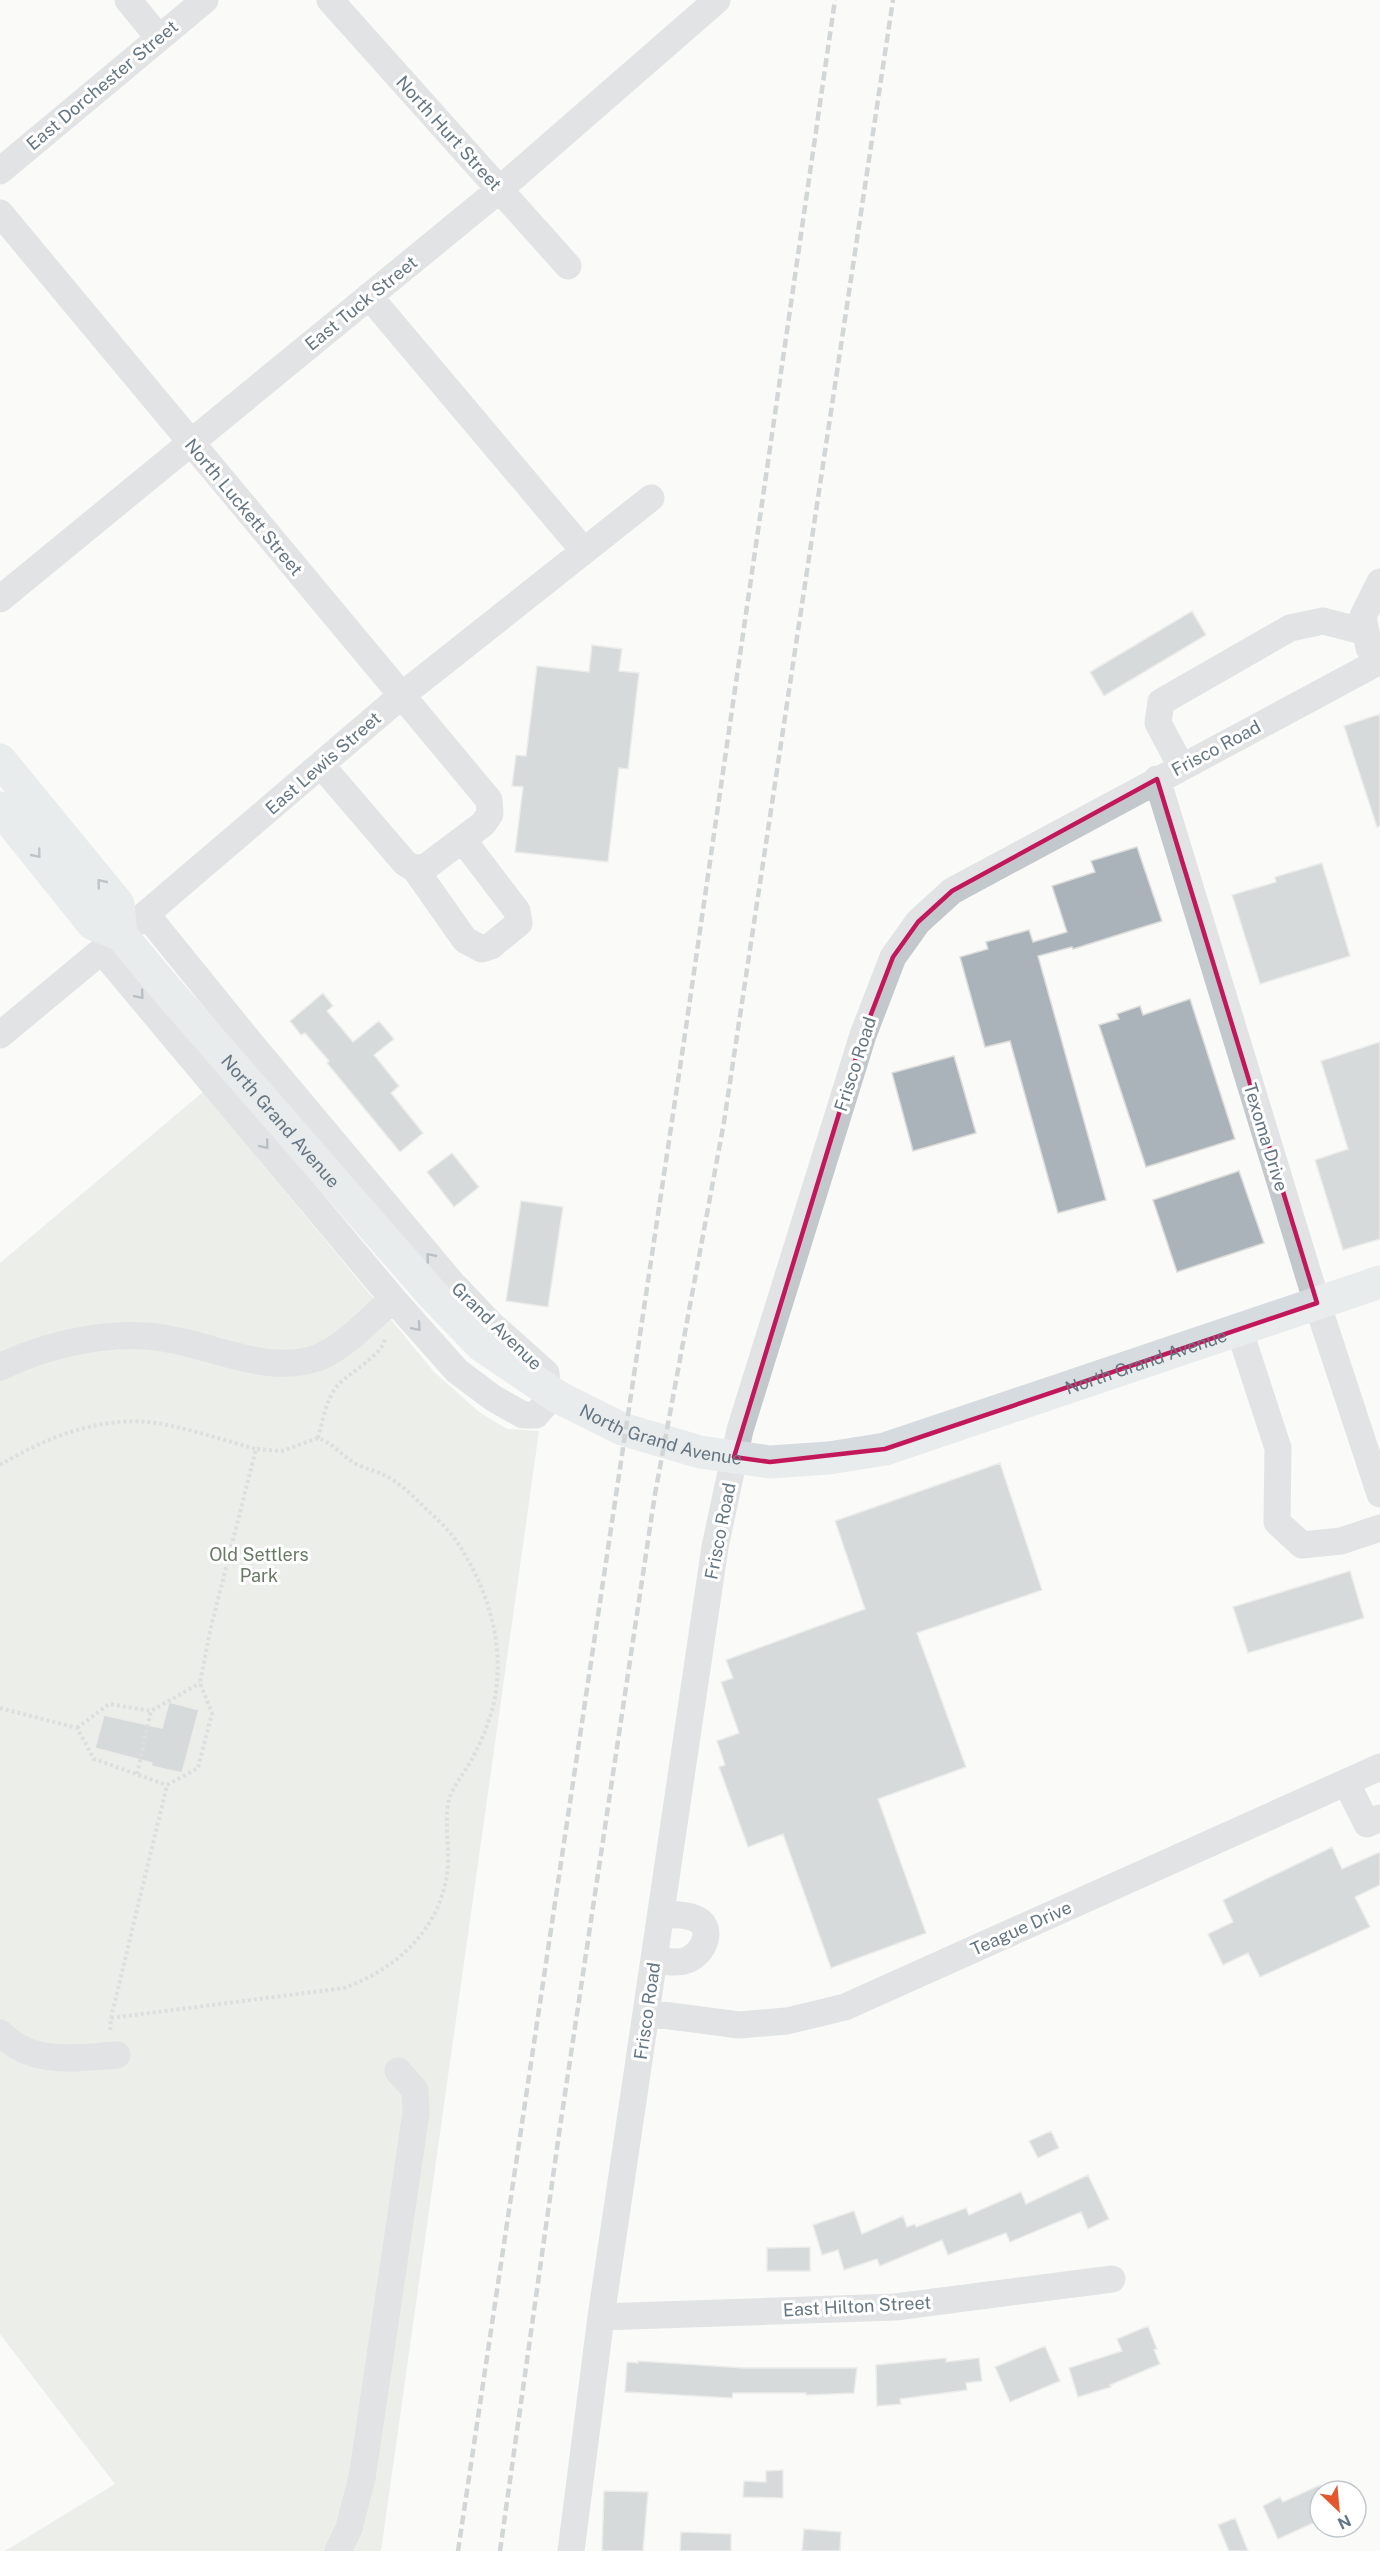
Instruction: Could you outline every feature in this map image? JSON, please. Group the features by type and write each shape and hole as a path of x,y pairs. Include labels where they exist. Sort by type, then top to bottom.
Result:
{"main road":[{"path":"0,760 118,904 123,933"},
{"name":"North Grand Avenue","path":"0,808 93,924 123,933 167,990 432,1294 481,1345 558,1397 622,1429 712,1454 770,1462 829,1458 885,1449 1131,1364 1380,1282"}],"street":[{"path":"128,0 159,38"},
{"name":"East Dorchester Street","path":"0,171 204,0"},
{"name":"North Hurt Street","path":"330,0 568,266"},
{"name":"East Tuck Street","path":"0,600 499,190 717,0"},
{"name":"North Luckett Street","path":"0,213 489,800 490,814 483,824 463,840"},
{"path":"369,296 584,551"},
{"name":"East Lewis Street","path":"0,1035 401,696 651,498"},
{"path":"1379,661 1368,647 1363,616 1380,582"},
{"name":"Texoma Drive","path":"1366,632 1323,621 1290,628 1161,702 1158,723 1169,773 1317,1303 1380,1494"},
{"name":"Frisco Road","path":"571,2551 601,2317 715,1547 740,1430 863,1035 893,957 918,922 952,891 1379,661"},
{"path":"321,765 405,863 415,869 465,940 482,949 491,946 519,922 517,911 463,840 427,867 415,869"},
{"name":"Grand Avenue","path":"123,933 253,1046 451,1282 491,1324 546,1373 548,1401 536,1415 523,1415 493,1398 457,1371 384,1307 123,933"},
{"path":"0,1367 53,1348 127,1336 155,1336 270,1364 292,1364 319,1358 339,1346 384,1307"},
{"path":"1239,1329 1278,1448 1278,1522 1302,1545 1341,1541 1380,1528"},
{"name":"Teague Drive","path":"647,2013 739,2025 787,2020 845,2007 1380,1767"},
{"path":"1346,1782 1367,1824 1380,1818"},
{"path":"655,1960 685,1961 696,1956 704,1947 706,1936 704,1926 696,1918 662,1914"},
{"path":"0,2033 23,2052 45,2057 74,2058 113,2046"},
{"path":"338,2551 349,2528 362,2478 416,2113 415,2090 398,2071"},
{"name":"East Hilton Street","path":"601,2317 895,2307 1112,2279"}],"path":[{"path":"318,1438 330,1396 334,1390 350,1373 385,1344 384,1307"},
{"path":"0,1465 16,1455 64,1434 91,1427 136,1422 181,1428 255,1449 282,1451 318,1438 331,1443 343,1456 359,1466 384,1475 412,1495 457,1542 482,1590 490,1612 497,1644 498,1670 495,1697 488,1725 450,1798 447,1815 448,1866 443,1890 435,1913 422,1934 404,1955 379,1973 344,1988 111,2018"},
{"path":"113,2046 111,2018 167,1785 198,1768 212,1713 200,1683 210,1631 255,1449"},
{"path":"77,1728 109,1704 151,1711 200,1683"},
{"path":"0,1708 77,1728 94,1759 167,1785"},
{"path":"137,1774 151,1711"}],"highlighted area":[{"path":"1157,779 1317,1303 885,1449 770,1462 734,1457 863,1035 893,957 918,922 952,891"}],"green space":[{"name":"Old Settlers Park","path":"203,1092 434,1372 479,1412 507,1429 539,1431 381,2551 5,2551 115,2484 0,2334 0,1263"}],"building":[{"path":"1192,611 1206,635 1104,696 1090,672"},
{"path":"592,645 622,649 619,671 639,673 628,769 619,768 608,862 515,852 523,787 512,786 516,755 526,756 537,666 589,672"},
{"path":"1380,714 1380,826 1377,827 1344,726"},
{"path":"1137,847 1162,921 1073,949 1072,947 1038,956 1106,1200 1058,1213 1010,1041 985,1047 960,957 988,949 986,942 1029,930 1033,942 1067,932 1052,886 1095,872 1091,861"},
{"path":"1322,863 1350,956 1260,984 1232,895 1276,882 1275,877"},
{"path":"323,993 333,1006 327,1011 353,1042 379,1021 394,1039 374,1055 399,1086 391,1093 423,1133 400,1152 327,1063 329,1061 305,1033 301,1035 290,1021"},
{"path":"1190,999 1235,1139 1146,1167 1099,1025 1119,1019 1117,1014 1140,1006 1143,1015"},
{"path":"1380,1042 1380,1239 1343,1250 1315,1160 1348,1149 1321,1061"},
{"path":"954,1056 976,1133 913,1151 892,1073"},
{"path":"452,1153 479,1187 454,1207 427,1172"},
{"path":"1239,1171 1264,1243 1177,1272 1153,1200"},
{"path":"521,1201 563,1207 548,1307 506,1301"},
{"path":"1000,1463 1042,1590 917,1633 966,1767 878,1799 926,1933 831,1968 783,1834 748,1847 719,1767 725,1765 717,1741 739,1733 721,1682 733,1678 726,1660 865,1609 835,1521"},
{"path":"1350,1571 1364,1618 1248,1653 1233,1607"},
{"path":"169,1702 199,1710 182,1773 151,1766 152,1763 95,1748 104,1715 162,1728"},
{"path":"1332,1847 1342,1869 1380,1852 1380,1885 1355,1897 1370,1927 1260,1977 1248,1953 1223,1965 1208,1934 1233,1922 1223,1900"},
{"path":"1051,2131 1059,2148 1038,2158 1029,2141"},
{"path":"1088,2175 1109,2219 1088,2229 1081,2212 1010,2242 1006,2233 948,2255 942,2240 880,2266 877,2259 844,2270 838,2250 822,2255 813,2225 854,2211 862,2234 903,2216 907,2227 915,2224 916,2227 966,2208 969,2215 1021,2192 1026,2204"},
{"path":"810,2247 810,2271 767,2271 767,2248"},
{"path":"1148,2326 1160,2364 1110,2385 1111,2387 1078,2397 1069,2368 1122,2351 1117,2339"},
{"path":"1045,2346 1060,2381 1010,2402 995,2367"},
{"path":"946,2358 946,2362 979,2358 982,2381 966,2383 967,2390 900,2399 901,2404 877,2406 876,2365"},
{"path":"638,2361 744,2368 857,2368 854,2393 806,2395 806,2393 733,2393 732,2398 625,2392 627,2362 638,2363"},
{"path":"783,2470 783,2498 743,2497 744,2481 766,2482 766,2471"},
{"path":"604,2491 648,2492 643,2551 602,2551"},
{"path":"1308,2491 1308,2525 1278,2539 1263,2506 1280,2497 1283,2502"},
{"path":"1235,2518 1248,2551 1229,2551 1218,2525"},
{"path":"804,2529 841,2532 840,2551 802,2551"},
{"path":"681,2532 731,2534 731,2551 680,2551"}],"railway":[{"path":"458,2551 685,1034 835,0"},
{"path":"500,2551 560,2127 655,1494 724,1122 893,0"}]}
